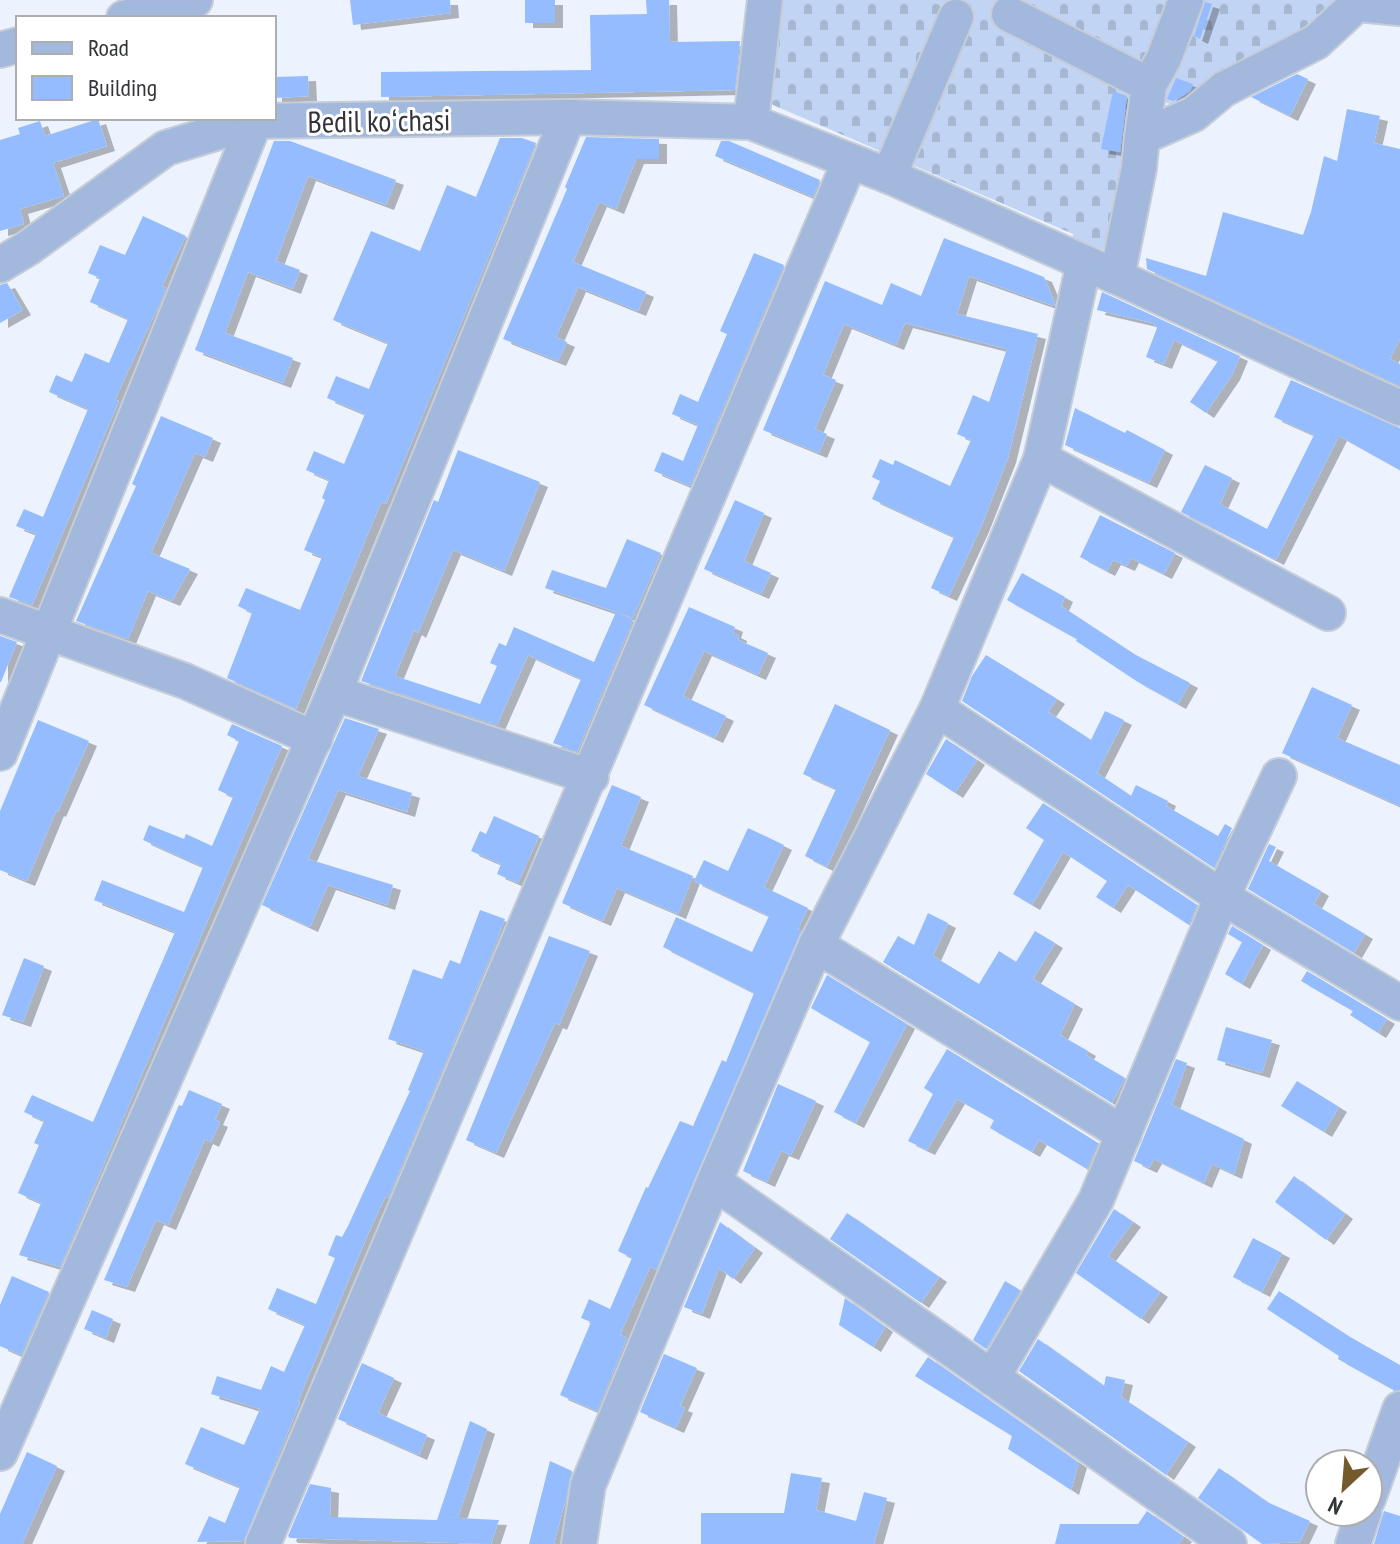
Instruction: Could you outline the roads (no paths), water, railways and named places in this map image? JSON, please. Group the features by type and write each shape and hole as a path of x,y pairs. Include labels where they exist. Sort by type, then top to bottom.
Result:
{"street":[{"path":"132,16 195,0"},
{"path":"751,122 765,0"},
{"path":"1117,277 1139,168 1149,85 1164,58 1186,0"},
{"path":"1142,137 1194,114 1224,89 1316,42 1357,4 1400,8"},
{"path":"1009,14 1149,85"},
{"path":"889,176 956,17"},
{"path":"0,1453 315,739 568,117"},
{"name":"Bedil koʻchasi","path":"0,265 166,148 255,121 568,117 751,122 889,176 1400,408"},
{"path":"0,753 255,121"},
{"path":"263,1544 850,161"},
{"path":"579,1544 588,1485 714,1182 816,945 937,709 1041,459 1084,263"},
{"path":"1041,459 1328,613"},
{"path":"0,615 185,681 315,739"},
{"path":"334,693 591,777"},
{"path":"937,709 1222,897 1400,1003"},
{"path":"992,1378 1096,1200 1222,897 1279,776"},
{"path":"816,945 1124,1134"},
{"path":"714,1182 1229,1544"},
{"path":"1384,1454 1400,1409"}]}
